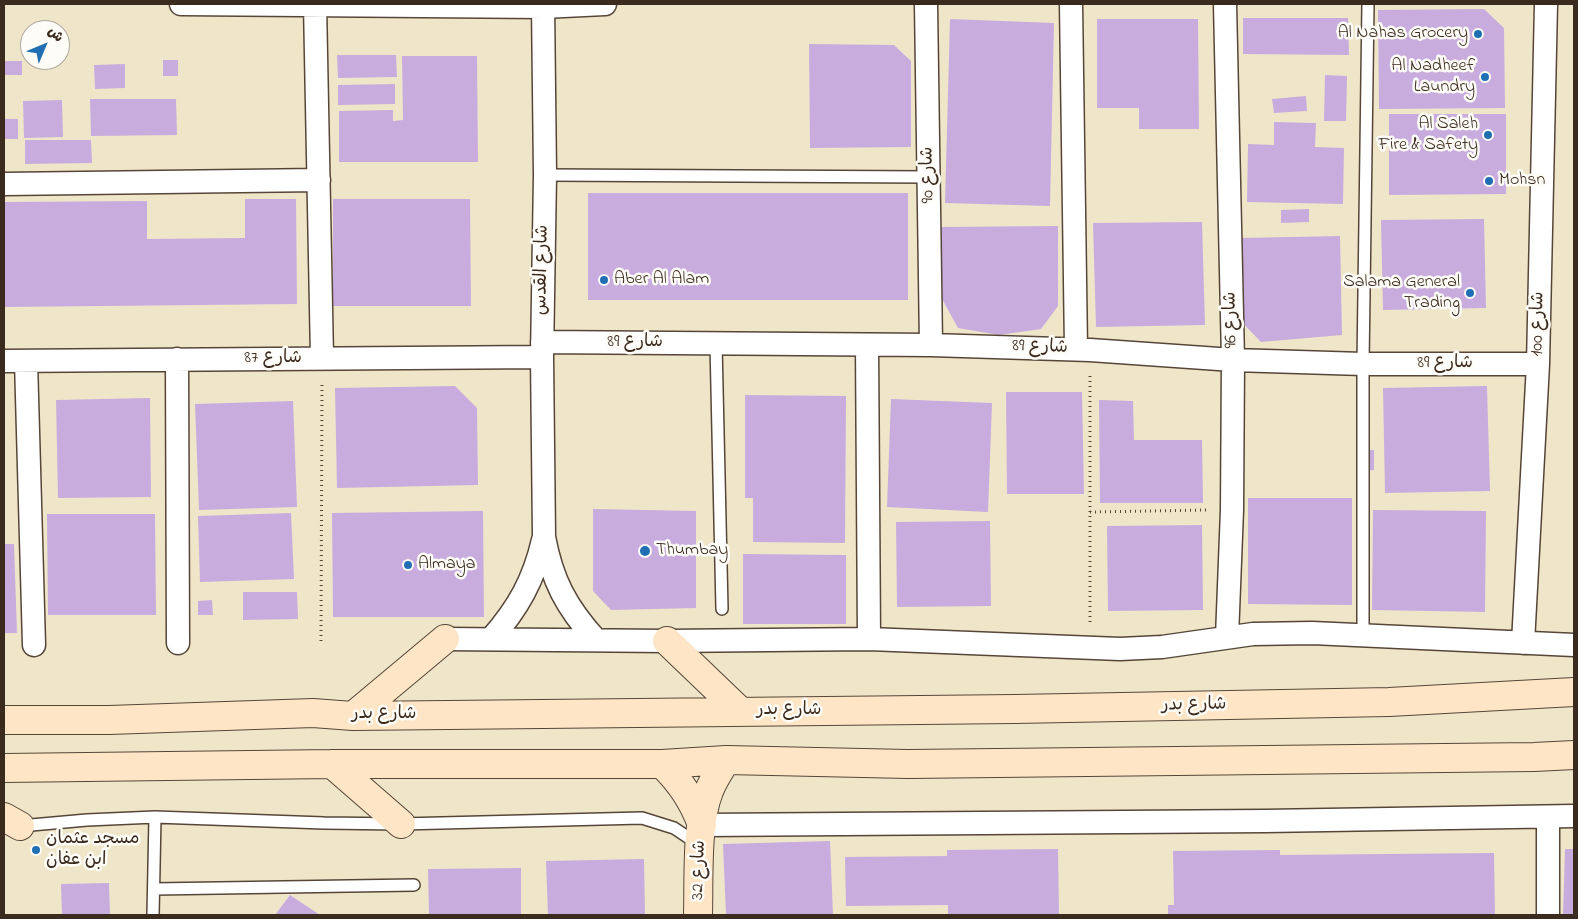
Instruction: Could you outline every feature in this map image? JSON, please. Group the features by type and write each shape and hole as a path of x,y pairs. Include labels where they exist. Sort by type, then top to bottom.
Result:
{"main road":[{"path":"353,716 445,639"},
{"path":"667,641 740,711"},
{"name":"شارع بدر","path":"4,720 109,720 313,714 353,716 1024,709 1389,702 1574,692"},
{"path":"4,768 332,764 662,764 726,760 918,764 1534,758 1574,755"},
{"path":"1534,758 1574,766"},
{"name":"شارع 32","path":"698,915 704,808 709,791 726,760"},
{"path":"332,764 401,824"},
{"name":"شارع 32","path":"662,764 676,776 696,807 701,836"}],"street":[{"path":"181,4 605,4"},
{"path":"316,4 322,358"},
{"name":"شارع 90","path":"926,4 931,345"},
{"path":"1071,4 1083,350"},
{"name":"شارع 96","path":"1226,4 1233,360 1232,510 1228,637"},
{"name":"شارع 100","path":"1524,643 1538,364 1546,4"},
{"name":"شارع القدس","path":"543,5 545,175 542,350 544,537 549,561 557,584 569,606 596,640"},
{"path":"4,184 319,180"},
{"name":"شارع 89","path":"542,350 716,344 931,345 1083,350 1233,360 1363,364 1538,364"},
{"path":"867,345 869,639"},
{"name":"شارع 87","path":"15,361 322,358 542,350"},
{"path":"177,359 178,643"},
{"path":"15,361 34,645"},
{"name":"شارع القدس","path":"491,639 520,602 530,581 544,537"},
{"path":"445,639 667,641 869,639 1120,649 1162,647 1253,634 1312,632 1574,645"},
{"path":"701,836 1574,816"},
{"path":"1548,817 1548,915"}],"lane":[{"path":"1363,635 1363,364 1368,4"},
{"path":"545,175 929,177"},
{"path":"716,344 722,609"},
{"path":"12,821 155,817 401,824 642,818 674,828 688,836 701,836"},
{"path":"154,915 155,817"},
{"path":"154,889 414,885"}],"path":[{"path":"1083,350 1090,512 1090,649"},
{"path":"321,641 322,358"},
{"path":"1090,512 1232,510"}],"building":[{"path":"1484,9 1504,28 1505,108 1379,109 1378,10"},
{"path":"1243,18 1348,18 1349,55 1243,54"},
{"path":"950,19 1054,23 1050,206 945,203"},
{"path":"1097,19 1198,19 1199,129 1139,129 1139,108 1097,108"},
{"path":"809,44 894,45 911,61 911,147 810,148"},
{"path":"337,55 396,55 397,77 338,78"},
{"path":"402,56 477,56 478,162 339,162 339,111 393,110 393,121 403,120"},
{"path":"163,60 178,60 178,76 163,76"},
{"path":"4,61 20,61 22,75 4,75"},
{"path":"125,64 125,88 95,89 94,65"},
{"path":"1325,75 1347,76 1346,121 1324,121"},
{"path":"395,84 395,104 338,105 338,85"},
{"path":"1306,96 1307,111 1274,113 1272,99"},
{"path":"90,99 176,99 177,135 91,136"},
{"path":"62,100 63,137 24,138 23,101"},
{"path":"1389,114 1506,114 1506,194 1389,195"},
{"path":"4,119 18,119 18,139 4,139"},
{"path":"1274,122 1316,123 1315,147 1344,148 1343,204 1247,202 1248,144 1274,145"},
{"path":"25,140 91,140 92,163 25,164"},
{"path":"588,193 908,193 908,300 588,300"},
{"path":"245,199 296,199 297,304 4,307 4,202 147,201 147,239 245,238"},
{"path":"333,199 470,199 471,306 333,306"},
{"path":"1309,209 1309,222 1281,223 1281,210"},
{"path":"1484,219 1486,308 1383,310 1381,220"},
{"path":"1202,222 1205,325 1096,327 1093,223"},
{"path":"1058,226 1058,306 1041,329 999,335 958,328 942,299 938,227"},
{"path":"1340,236 1342,335 1261,342 1234,314 1240,238"},
{"path":"455,386 477,408 478,485 337,488 335,388"},
{"path":"1487,386 1490,491 1385,493 1383,388"},
{"path":"1006,392 1082,392 1084,494 1007,494"},
{"path":"745,395 846,396 845,543 753,542 753,498 745,498"},
{"path":"150,398 151,497 58,498 56,400"},
{"path":"891,399 992,403 988,512 887,507"},
{"path":"1099,400 1133,401 1134,440 1202,440 1203,503 1100,503"},
{"path":"293,401 297,507 199,510 195,404"},
{"path":"1365,450 1374,450 1374,470 1364,471"},
{"path":"1248,498 1352,498 1352,605 1248,604"},
{"name":"Thumbay","path":"593,509 696,511 696,608 611,610 593,591"},
{"path":"1373,510 1486,511 1485,612 1372,610"},
{"name":"Almaya","path":"483,511 484,617 333,617 332,513"},
{"path":"291,513 294,579 200,582 198,516"},
{"path":"47,514 155,514 156,615 48,615"},
{"path":"990,521 991,606 897,607 896,522"},
{"path":"1202,525 1203,610 1108,611 1107,526"},
{"path":"4,544 14,544 17,633 4,633"},
{"path":"743,554 846,555 846,624 743,624"},
{"path":"243,592 297,592 298,619 243,620"},
{"path":"212,600 213,615 198,615 198,601"},
{"path":"830,841 833,915 726,915 723,844"},
{"path":"1058,849 1059,915 948,915 948,905 846,906 845,857 947,856 947,850"},
{"path":"1565,849 1574,849 1574,915 1563,915"},
{"path":"1280,850 1280,855 1494,853 1495,915 1168,915 1168,905 1174,905 1173,851"},
{"path":"644,859 645,915 548,915 546,861"},
{"path":"521,868 521,915 429,915 428,869"},
{"path":"109,883 110,915 62,915 61,884"},
{"path":"290,895 320,915 275,915"}],"place":[{"name":"Al Nahas Grocery","path":"1478,34"},
{"name":"Al Nadheef Laundry","path":"1485,77"},
{"name":"Al Saleh Fire & Safety","path":"1488,135"},
{"name":"Mohsn","path":"1489,181"},
{"name":"Aber Al Alam","path":"604,280"},
{"name":"Salama General Trading","path":"1470,293"},
{"name":"Thumbay","path":"645,551"},
{"name":"Almaya","path":"408,565"},
{"name":"مسجد عثمان ابن عفان","path":"36,850"}]}
